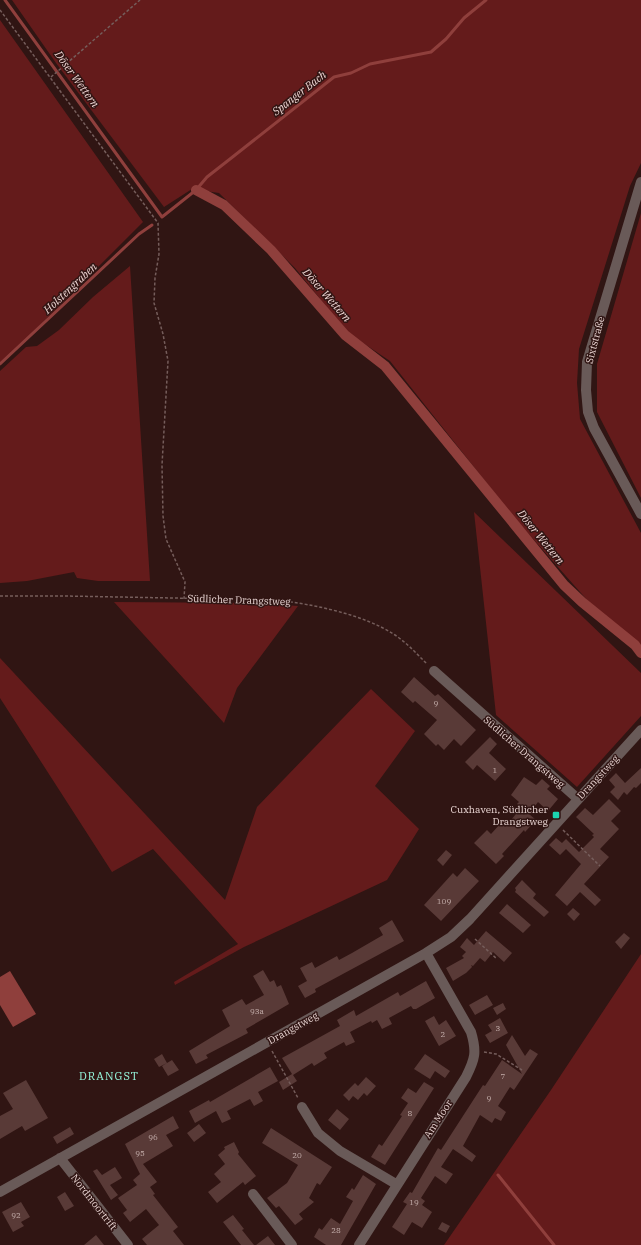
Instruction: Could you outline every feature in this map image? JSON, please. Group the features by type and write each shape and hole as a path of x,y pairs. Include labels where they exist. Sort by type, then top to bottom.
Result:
{"street":[{"name":"Sixtstraße","path":"641,182 587,362 586,390 588,412 594,428 641,514"},
{"name":"Südlicher Drangstweg","path":"434,671 578,799"},
{"name":"Drangstweg","path":"0,1192 451,937 470,919 641,730"},
{"name":"Am Moor","path":"359,1245 396,1184 466,1077 474,1060 475,1045 471,1032 426,952"},
{"path":"301,1104 318,1133 340,1151 396,1184"},
{"name":"Nordmoortrift","path":"60,1158 128,1245"},
{"path":"253,1194 292,1245"}],"path":[{"path":"52,76 140,0"},
{"path":"0,10 52,76 158,223 159,254 155,278 154,303 163,334 168,361 162,465 163,516 166,539 185,582 184,599"},
{"name":"Südlicher Drangstweg","path":"0,596 278,600 301,603 343,612 394,635 434,671"},
{"path":"555,824 600,866"},
{"path":"475,939 497,959"},
{"path":"267,1042 301,1104"},
{"path":"474,1051 496,1054 522,1070"}],"shaded area":[{"path":"12,0 641,0 641,163 630,186 579,349 577,383 580,419 641,533 641,645 588,601 512,515 390,361 348,333 295,268 219,193 192,189 164,207 56,63"},
{"path":"0,20 143,222 20,345 0,363"},
{"path":"641,213 641,498 597,412 597,364"},
{"path":"130,266 150,581 98,581 77,578 74,572 27,581 0,583 0,371 26,347 37,346 59,330 93,297"},
{"path":"474,512 641,673 641,716 577,787 496,715"},
{"path":"114,602 253,603 298,606 237,688 224,723"},
{"path":"0,658 225,900 257,807 371,689 415,731 375,786 419,829 387,880 244,947 175,985 174,982 238,944 153,849 112,872 0,698"},
{"path":"641,954 641,1245 444,1245 551,1090"},
{"path":"10,971 36,1014 13,1027 0,1005 0,977"}],"building":[{"path":"414,677 435,696 438,694 476,730 461,746 454,739 444,750 438,744 436,746 424,734 437,720 415,701 413,703 401,692"},
{"path":"490,737 497,744 489,753 506,769 495,781 477,765 473,770 465,762"},
{"path":"641,768 641,783 636,788 634,787 627,795 624,792 618,800 610,792 615,787 609,780 616,773 625,783"},
{"path":"524,777 536,785 542,779 550,786 547,789 558,799 548,811 538,802 529,814 536,820 525,832 524,830 502,854 504,856 496,864 474,843 487,830 491,834 501,823 505,827 521,808 517,804 519,802 511,795"},
{"path":"609,799 621,811 611,821 619,829 600,849 609,857 584,884 601,900 595,906 580,892 567,906 555,895 581,864 566,849 560,855 549,845 556,838 562,843 566,839 579,852 594,837 592,835 594,834 576,817 585,808 593,815"},
{"path":"446,850 452,855 443,866 437,860"},
{"path":"465,868 479,881 441,921 424,905 453,873 457,877"},
{"path":"522,880 536,894 533,898 549,912 544,917 515,892 515,888"},
{"path":"507,904 531,925 523,933 499,913"},
{"path":"573,908 580,914 574,921 567,914"},
{"path":"392,920 404,941 315,989 316,992 305,998 298,986 307,981 300,968 312,962 315,968 337,956 339,960 383,935 379,928"},
{"path":"486,931 512,953 504,962 493,952 485,962 480,958 473,966 471,965 472,967 466,973 453,981 446,968 464,958 462,956 466,952 460,947 467,938 474,945"},
{"path":"624,933 630,938 621,949 615,942"},
{"path":"263,970 270,982 274,980 277,987 281,985 289,1004 246,1029 248,1033 206,1055 208,1058 196,1064 189,1051 230,1026 222,1010 242,999 246,1005 264,995 253,976"},
{"path":"426,981 435,998 416,1009 413,1009 411,1006 389,1018 392,1024 382,1029 377,1020 372,1023 371,1021 350,1032 355,1042 346,1046 344,1042 324,1053 327,1058 314,1066 312,1063 293,1075 297,1081 283,1090 279,1082 292,1074 282,1058 340,1026 337,1020 354,1010 356,1016 398,992 400,996"},
{"path":"487,995 493,1005 475,1015 469,1005"},
{"path":"503,1003 506,1009 497,1015 493,1008"},
{"path":"434,1016 439,1025 446,1020 456,1036 439,1046 425,1021"},
{"path":"500,1018 508,1033 490,1043 485,1035 492,1031 488,1025"},
{"path":"512,1035 525,1056 530,1049 538,1054 514,1090 510,1087 498,1106 506,1112 501,1121 495,1118 492,1123 480,1115 463,1146 476,1156 472,1162 453,1149 441,1167 453,1174 446,1184 435,1176 421,1198 425,1201 422,1205 432,1212 422,1228 412,1222 404,1235 392,1227 407,1204 403,1202 410,1192 412,1193 438,1148 441,1150 483,1085 485,1086 502,1060 522,1074 506,1045"},
{"path":"162,1054 167,1063 159,1067 154,1059"},
{"path":"425,1054 450,1071 445,1078 435,1071 430,1079 414,1069"},
{"path":"172,1060 179,1070 168,1076 162,1066"},
{"path":"270,1067 278,1081 258,1092 263,1101 254,1106 250,1099 227,1111 231,1119 222,1123 216,1111 195,1123 189,1111 209,1100 210,1102"},
{"path":"366,1077 376,1086 367,1096 364,1093 358,1100 353,1096 349,1101 343,1095 355,1083 358,1086"},
{"path":"26,1080 48,1118 25,1131 22,1126 0,1139 0,1116 13,1109 3,1093"},
{"path":"424,1082 434,1088 385,1165 371,1157 379,1144 382,1146 402,1116 400,1115 408,1103 401,1098 408,1088 416,1093"},
{"path":"337,1109 349,1119 340,1130 328,1120"},
{"path":"173,1116 179,1128 166,1135 173,1146 143,1164 157,1182 150,1187 155,1194 153,1195 178,1227 173,1231 184,1245 147,1245 142,1239 159,1225 146,1209 130,1222 123,1213 127,1210 118,1198 137,1185 133,1180 140,1174 125,1144"},
{"path":"199,1124 206,1133 194,1142 187,1133"},
{"path":"70,1127 74,1134 57,1144 53,1137"},
{"path":"271,1128 332,1167 320,1185 317,1183 309,1198 314,1202 299,1214 303,1219 295,1225 279,1206 276,1208 267,1198 287,1183 298,1165 262,1143"},
{"path":"234,1142 239,1152 238,1154 256,1176 245,1185 243,1182 217,1203 208,1192 221,1182 214,1174 225,1164 218,1155 225,1149 224,1147"},
{"path":"115,1167 122,1178 110,1185 118,1195 111,1200 93,1171 97,1169 102,1175"},
{"path":"363,1175 376,1184 341,1245 326,1245 314,1237 319,1228 322,1230 331,1218 340,1224 353,1201 346,1197 352,1188 354,1190"},
{"path":"65,1192 74,1206 65,1211 57,1197"},
{"path":"21,1202 30,1217 21,1222 24,1226 13,1232 2,1212"},
{"path":"233,1215 244,1229 242,1230 254,1245 241,1245 223,1222"},
{"path":"442,1222 450,1226 446,1233 438,1229"},
{"path":"96,1235 104,1245 84,1245"},
{"path":"268,1236 275,1245 256,1245"}],"waterway":[{"name":"Spanger Bach","path":"5,0 162,217 196,190 207,177 334,77 351,73 370,64 431,52 446,39 464,18 486,0"},
{"name":"Döser Wettern","path":"196,190 224,205 271,250 345,335 385,366 564,585 582,602 635,645 641,653"},
{"name":"Holstengraben","path":"0,364 139,234 152,225"},
{"path":"498,1175 554,1245"}],"place":[{"name":"Cuxhaven, Südlicher Drangstweg","path":"556,815"}],"district":[{"name":"DRANGST","path":"109,1076"}]}
